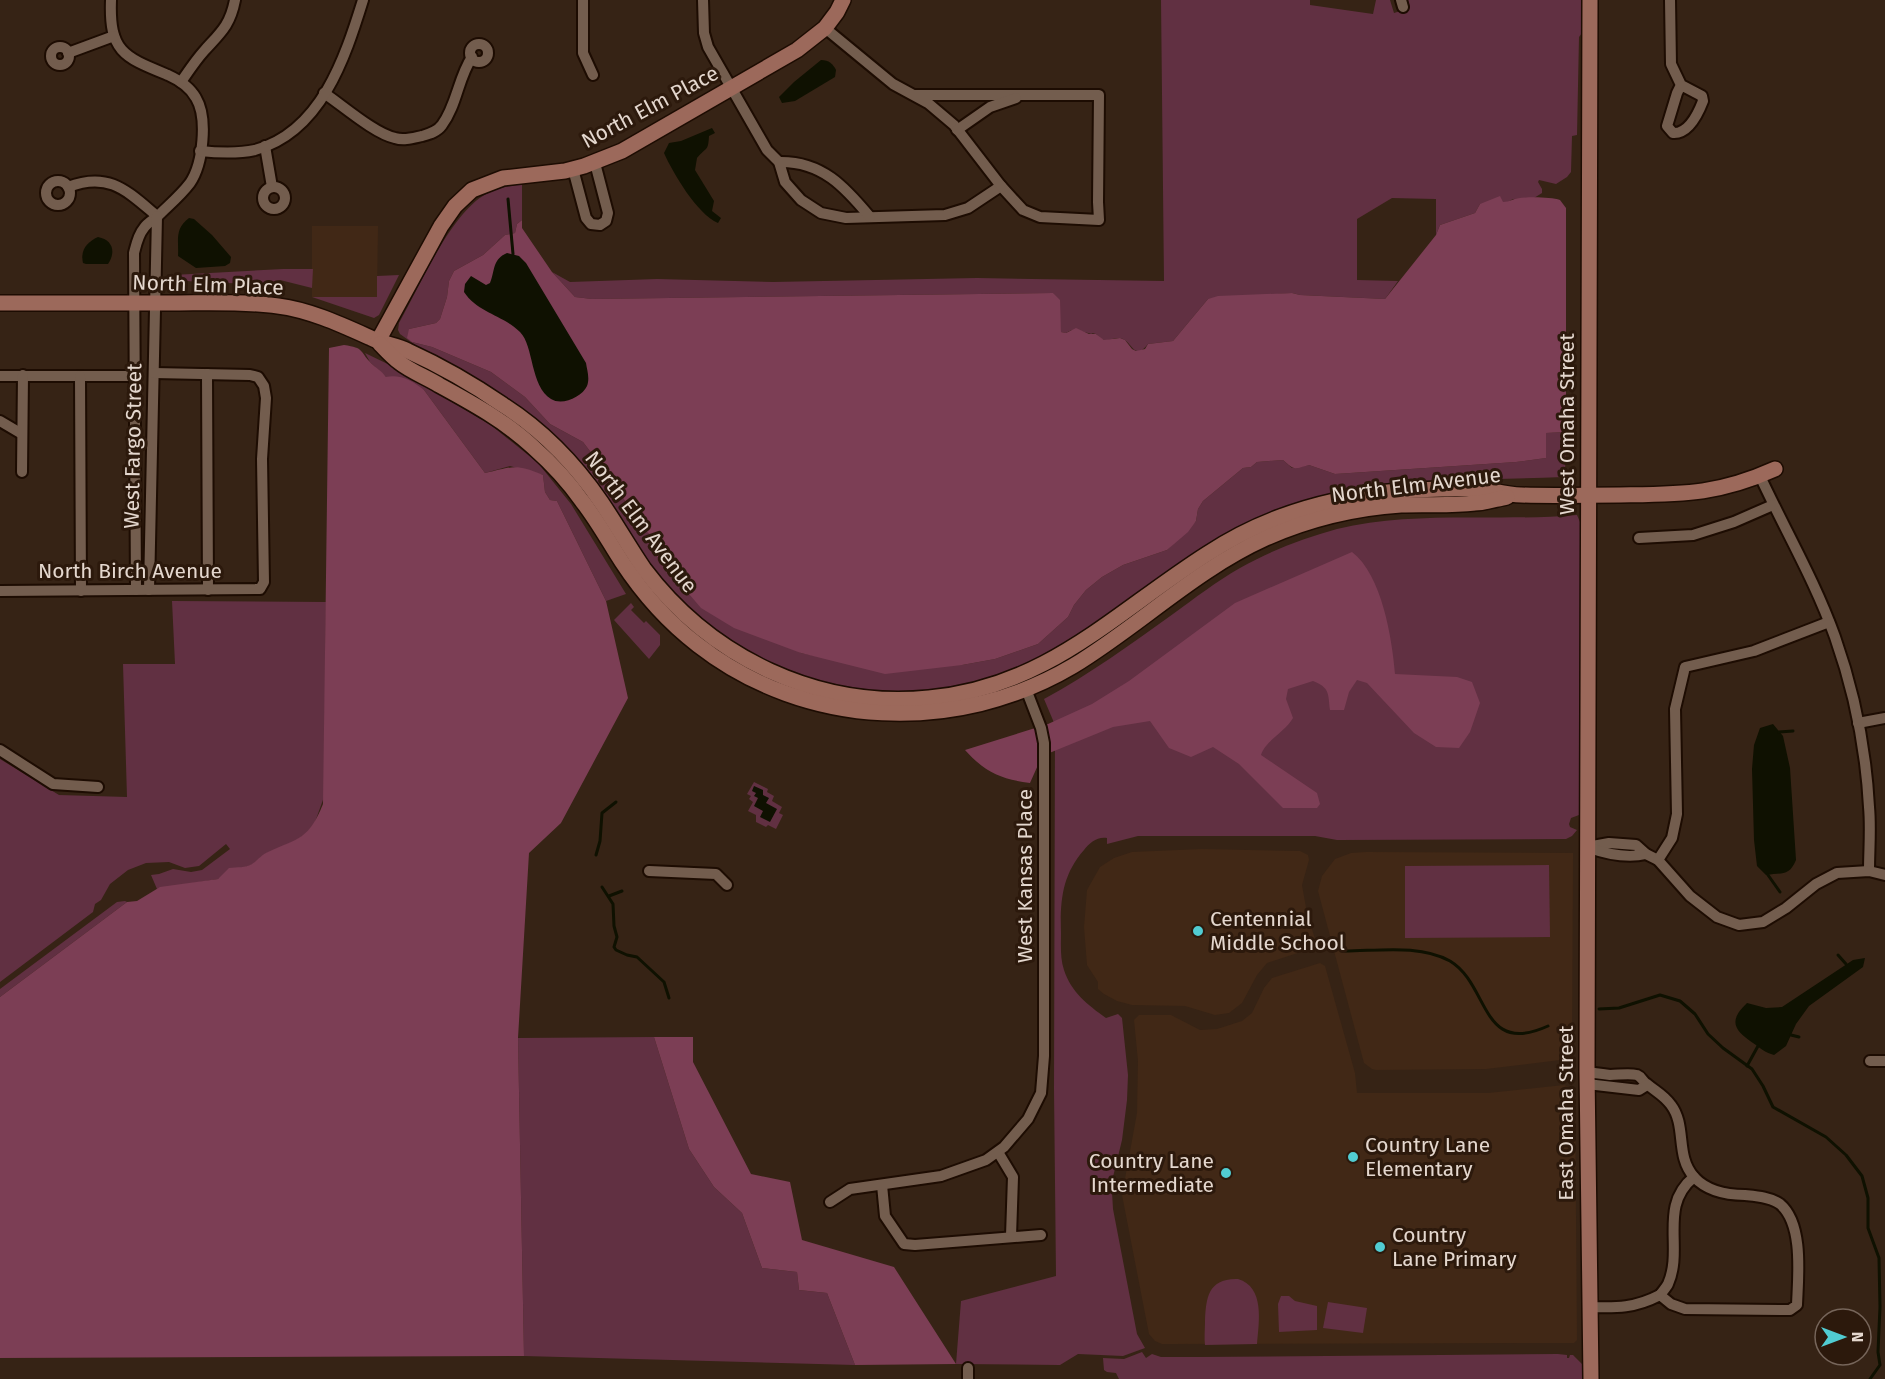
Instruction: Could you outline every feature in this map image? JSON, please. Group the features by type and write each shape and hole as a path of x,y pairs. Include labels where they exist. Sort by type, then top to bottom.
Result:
{"main road":[{"name":"North Elm Place","path":"0,303 239,303 283,306 332,321 378,341 441,226 464,197 480,186 503,178 573,169 594,163 633,146 796,50 825,28 843,0"},
{"name":"West Omaha Street","path":"1587,847 1590,0"},
{"name":"North Elm Avenue","path":"378,341 399,362 487,411 537,450 583,502 645,594 690,630 715,658 754,680 793,697 833,700 878,714 921,714 976,705 1023,683 1073,665 1219,563 1268,537 1320,519 1400,505 1476,503 1514,495 1588,495"},
{"path":"1588,495 1696,493 1725,488 1775,469"},
{"name":"East Omaha Street","path":"1587,847 1591,1379"}],"street":[{"path":"111,0 114,36 123,52 134,61 181,82 204,51 223,32 233,13 235,0"},
{"path":"201,151 228,153 254,150 273,143 311,115 349,44 363,0"},
{"path":"582,0 583,53 593,75"},
{"path":"703,0 705,40 731,89 767,150 778,162 785,182 801,200 821,213 846,218 945,215 968,207 1001,186"},
{"path":"1670,0 1671,64 1681,85"},
{"path":"825,28 893,84 913,95 928,103 957,130 1015,204 1033,215 1099,220 1099,95 913,95"},
{"path":"68,53 114,36"},
{"path":"324,93 381,133 408,140 436,131 441,126 447,117 463,72 472,57"},
{"name":"West Fargo Street","path":"136,590 133,266 136,241 144,227 182,193 192,180 201,151 203,123 201,110 191,90 181,82"},
{"path":"957,130 990,106 1028,95"},
{"path":"266,146 272,188"},
{"path":"778,162 795,162 814,168 846,188 870,217"},
{"path":"573,169 586,220 591,224 600,225 606,221 608,213 594,163"},
{"path":"68,187 89,181 108,182 129,192 157,216"},
{"name":"West Fargo Street","path":"150,590 157,216"},
{"path":"154,373 207,374 208,590"},
{"name":"North Birch Avenue","path":"0,591 260,589 264,582 262,459 266,398 264,386 258,377 250,375 207,374"},
{"path":"22,472 23,375"},
{"path":"0,376 135,376"},
{"path":"80,376 81,591"},
{"path":"0,421 22,434"},
{"path":"1760,476 1804,564 1829,622 1851,689 1870,808 1869,871"},
{"path":"1639,538 1693,535 1734,522 1773,505"},
{"path":"1658,860 1672,838 1677,814 1675,710 1685,667 1755,651 1829,622"},
{"name":"West Kansas Place","path":"830,1202 850,1189 941,1176 986,1160 1015,1136 1028,1119 1041,1093 1044,1065 1044,743 1041,728 1023,683"},
{"path":"1858,723 1885,718"},
{"path":"0,750 53,784 98,787"},
{"path":"1587,847 1609,855 1646,854 1658,860 1690,896 1717,917 1739,925 1763,922 1786,908 1816,884 1837,873 1869,871 1885,875"},
{"path":"649,871 716,874 727,885"},
{"path":"1870,1061 1885,1061"},
{"path":"1626,1075 1626,1088"},
{"path":"1587,1078 1640,1076 1659,1092 1675,1111 1680,1124 1682,1153 1694,1177 1710,1189 1731,1195 1761,1197 1779,1204 1792,1221 1798,1254 1797,1305 1790,1310 1685,1309 1671,1304 1660,1295"},
{"path":"1587,1078 1626,1088 1639,1089 1647,1084"},
{"path":"998,1152 1013,1177 1011,1236"},
{"path":"1590,1307 1627,1308 1660,1295 1668,1284 1673,1262 1674,1211 1678,1195 1694,1177"},
{"path":"882,1185 885,1216 904,1244 1041,1235"}],"shaded area":[{"path":"1161,0 1310,0 1310,5 1373,14 1376,0 1390,0 1394,13 1410,8 1408,0 1583,0 1585,29 1579,37 1577,135 1572,136 1571,172 1556,184 1539,180 1542,193 1534,198 1513,199 1506,203 1480,204 1475,213 1440,225 1436,235 1436,199 1392,198 1357,219 1357,280 1398,281 1385,299 1292,293 1208,299 1173,341 1148,344 1140,351 1121,338 1104,340 1096,334 1077,330 1061,332 1053,293 592,299 575,297 552,272 570,282 657,279 773,282 977,278 1164,281"},
{"path":"821,60 834,66 835,77 795,101 782,103 779,97"},
{"path":"712,128 715,133 709,136 707,147 697,158 695,170 714,201 712,211 721,218 718,223 694,202 664,153 669,143 681,141"},
{"path":"522,184 522,220 517,224 515,233 505,235 483,255 454,271 449,281 440,319 436,323 409,329 412,342 432,347 491,372 525,397 550,424 583,442 612,480 641,527 801,653 831,659 962,665 995,659 1038,644 1068,617 1086,590 1102,577 1123,565 1167,550 1196,521 1198,509 1203,501 1243,468 1251,467 1257,462 1283,460 1292,468 1309,465 1335,474 1516,462 1546,458 1546,433 1566,432 1565,474 1563,477 1401,483 1339,492 1301,503 1049,656 985,682 913,693 836,685 768,662 737,645 708,624 681,600 657,573 582,466 400,334 399,323 437,252 460,217 486,194"},
{"path":"1500,196 1503,202 1529,197 1555,199 1560,200 1566,208 1566,432 1546,433 1546,458 1335,474 1309,465 1295,468 1283,460 1257,462 1251,467 1243,468 1203,501 1198,509 1196,521 1188,532 1167,550 1123,565 1102,577 1086,590 1068,617 1038,644 995,659 962,665 885,674 801,653 734,628 701,608 654,553 653,537 641,527 612,480 583,442 550,424 525,397 491,372 432,347 412,342 407,338 409,329 436,323 440,319 449,281 454,271 483,255 505,235 515,233 517,224 522,220 522,228 552,272 575,297 592,299 1053,293 1060,300 1061,332 1066,333 1076,328 1089,334 1096,334 1104,340 1120,338 1136,351 1145,349 1148,344 1173,341 1208,299 1218,296 1292,293 1385,299 1436,235 1440,225 1475,213 1480,204"},
{"path":"189,218 194,219 212,235 231,257 230,263 225,266 196,268 178,256 179,231"},
{"path":"312,226 378,226 377,297 312,297"},
{"path":"98,237 107,241 112,247 112,255 108,264 83,263 85,247"},
{"path":"507,253 519,256 526,263 586,363 587,386 581,394 571,399 556,401 544,393 539,385 528,347 520,332 476,305 464,292 465,284 471,276 486,285 490,283 496,262"},
{"path":"313,269 312,288 280,280 275,286 172,279 173,275"},
{"path":"399,275 379,315 374,318 312,297 377,297 377,276"},
{"path":"344,345 359,349 386,377 396,376 406,379 424,390 485,473 514,467 543,475 545,492 550,500 557,501 606,601 628,698 561,823 529,853 518,1038 524,1356 0,1358 0,997 127,902 137,901 160,887 218,879 229,868 249,865 266,853 302,836 313,824 323,804 329,348"},
{"path":"365,353 396,368 492,426 538,463 571,504 626,594 606,601 557,501 550,500 545,492 543,475 510,466 485,473 424,390 386,377 370,362"},
{"path":"1577,515 1580,522 1579,815 1571,818 1569,824 1577,830 1572,836 1566,839 1337,840 1315,836 1138,836 1107,844 1107,838 1097,839 1088,845 1077,859 1067,879 1062,899 1062,961 1071,985 1087,1003 1106,1018 1118,1014 1122,1018 1128,1075 1127,1100 1122,1140 1112,1181 1113,1209 1137,1334 1145,1348 1123,1356 1078,1354 1060,1365 956,1364 961,1301 1056,1276 1055,725 1044,699 1110,658 1231,573 1312,536 1366,523 1396,520"},
{"path":"1352,552 1371,576 1384,608 1395,674 1457,677 1472,682 1480,703 1470,732 1459,748 1436,747 1414,733 1367,683 1357,680 1349,692 1344,710 1330,710 1327,692 1323,686 1313,681 1288,689 1286,699 1293,718 1267,745 1261,755 1317,793 1320,804 1317,808 1283,808 1239,764 1213,747 1191,757 1169,748 1150,721 1113,727 1042,756 1030,783 1002,777 986,769 965,750 1048,724 1092,704 1129,681 1235,603"},
{"path":"172,601 326,602 324,797 315,822 307,833 295,841 265,854 253,864 218,879 157,889 151,875 173,869 191,872 202,870 230,849 226,844 199,866 185,868 169,862 146,863 128,870 110,884 101,900 95,904 93,912 0,982 0,759 59,795 127,797 123,664 175,664"},
{"path":"631,603 634,607 631,610 660,635 660,645 649,659 614,620"},
{"path":"1773,724 1783,736 1790,768 1796,860 1788,871 1766,875 1757,866 1752,769 1754,745 1760,728"},
{"path":"754,782 768,789 767,792 774,796 772,801 782,807 779,813 783,815 776,829 756,822 756,815 748,811 753,802 749,799 751,796 747,794"},
{"path":"754,786 763,790 763,795 769,798 766,803 777,809 770,822 760,817 763,811 754,806 758,798 752,791"},
{"name":"Centennial Middle School","path":"1202,849 1300,851 1308,855 1309,860 1302,885 1315,939 1313,948 1267,963 1257,975 1242,1003 1229,1013 1215,1015 1185,1006 1132,1005 1104,994 1098,989 1098,982 1087,965 1084,927 1087,890 1100,867 1114,858 1132,852"},
{"path":"1351,853 1573,853 1572,1056 1560,1060 1486,1069 1376,1070 1364,1063 1318,891 1322,876 1335,859"},
{"path":"1549,865 1550,937 1405,938 1405,866"},
{"path":"117,902 127,902 0,997 0,989"},
{"path":"1865,958 1863,967 1809,1006 1796,1024 1786,1046 1774,1055 1758,1047 1738,1029 1737,1015 1747,1003 1766,1008 1782,1007 1853,960"},
{"name":"Country Lane Elementary","path":"1320,963 1325,966 1355,1073 1357,1093 1488,1093 1564,1085 1575,1089 1577,1340 1574,1343 1162,1344 1155,1341 1149,1334 1122,1195 1137,1113 1138,1061 1134,1020 1139,1015 1171,1015 1200,1030 1217,1029 1242,1021 1252,1013 1264,988 1272,978"},
{"path":"654,1037 689,1149 714,1187 742,1213 762,1268 797,1272 799,1290 827,1293 855,1365 524,1356 518,1038"},
{"path":"654,1037 693,1037 693,1062 751,1174 790,1182 802,1240 894,1267 956,1364 855,1365 827,1293 799,1290 797,1272 762,1268 742,1213 714,1187 689,1149"},
{"path":"1238,1279 1253,1289 1256,1297 1259,1316 1257,1344 1205,1345 1205,1313 1211,1291 1220,1282"},
{"path":"1281,1296 1289,1296 1295,1301 1317,1306 1317,1330 1279,1332 1278,1304"},
{"path":"1328,1302 1367,1308 1363,1333 1323,1328"},
{"path":"1142,1352 1146,1358 1152,1354 1161,1357 1198,1357 1558,1354 1567,1355 1567,1358 1573,1355 1582,1364 1586,1379 1119,1379 1116,1373 1104,1370 1103,1358 1124,1359"}],"waterway":[{"path":"508,199 513,254"},
{"path":"1779,732 1793,731"},
{"path":"596,855 600,841 602,813 616,802"},
{"path":"1768,875 1780,892"},
{"path":"602,887 613,904 617,937 614,947 627,955 637,957 664,982 669,998"},
{"path":"609,896 622,891"},
{"path":"1345,951 1412,950 1438,956 1450,961 1463,972 1488,1014 1498,1025 1510,1032 1526,1033 1548,1026"},
{"path":"1838,955 1846,964"},
{"path":"1599,1009 1619,1008 1660,995 1680,1001 1695,1014 1708,1034 1752,1069 1773,1107 1826,1137 1846,1155 1862,1176 1868,1198 1868,1228 1879,1258 1878,1352 1880,1365 1870,1379"},
{"path":"1791,1035 1799,1037"},
{"path":"1747,1066 1758,1046"}],"place":[{"name":"Centennial Middle School","path":"1198,931"},
{"name":"Country Lane Elementary","path":"1353,1157"},
{"name":"Country Lane Intermediate","path":"1226,1173"},
{"name":"Country Lane Primary","path":"1380,1247"}]}
